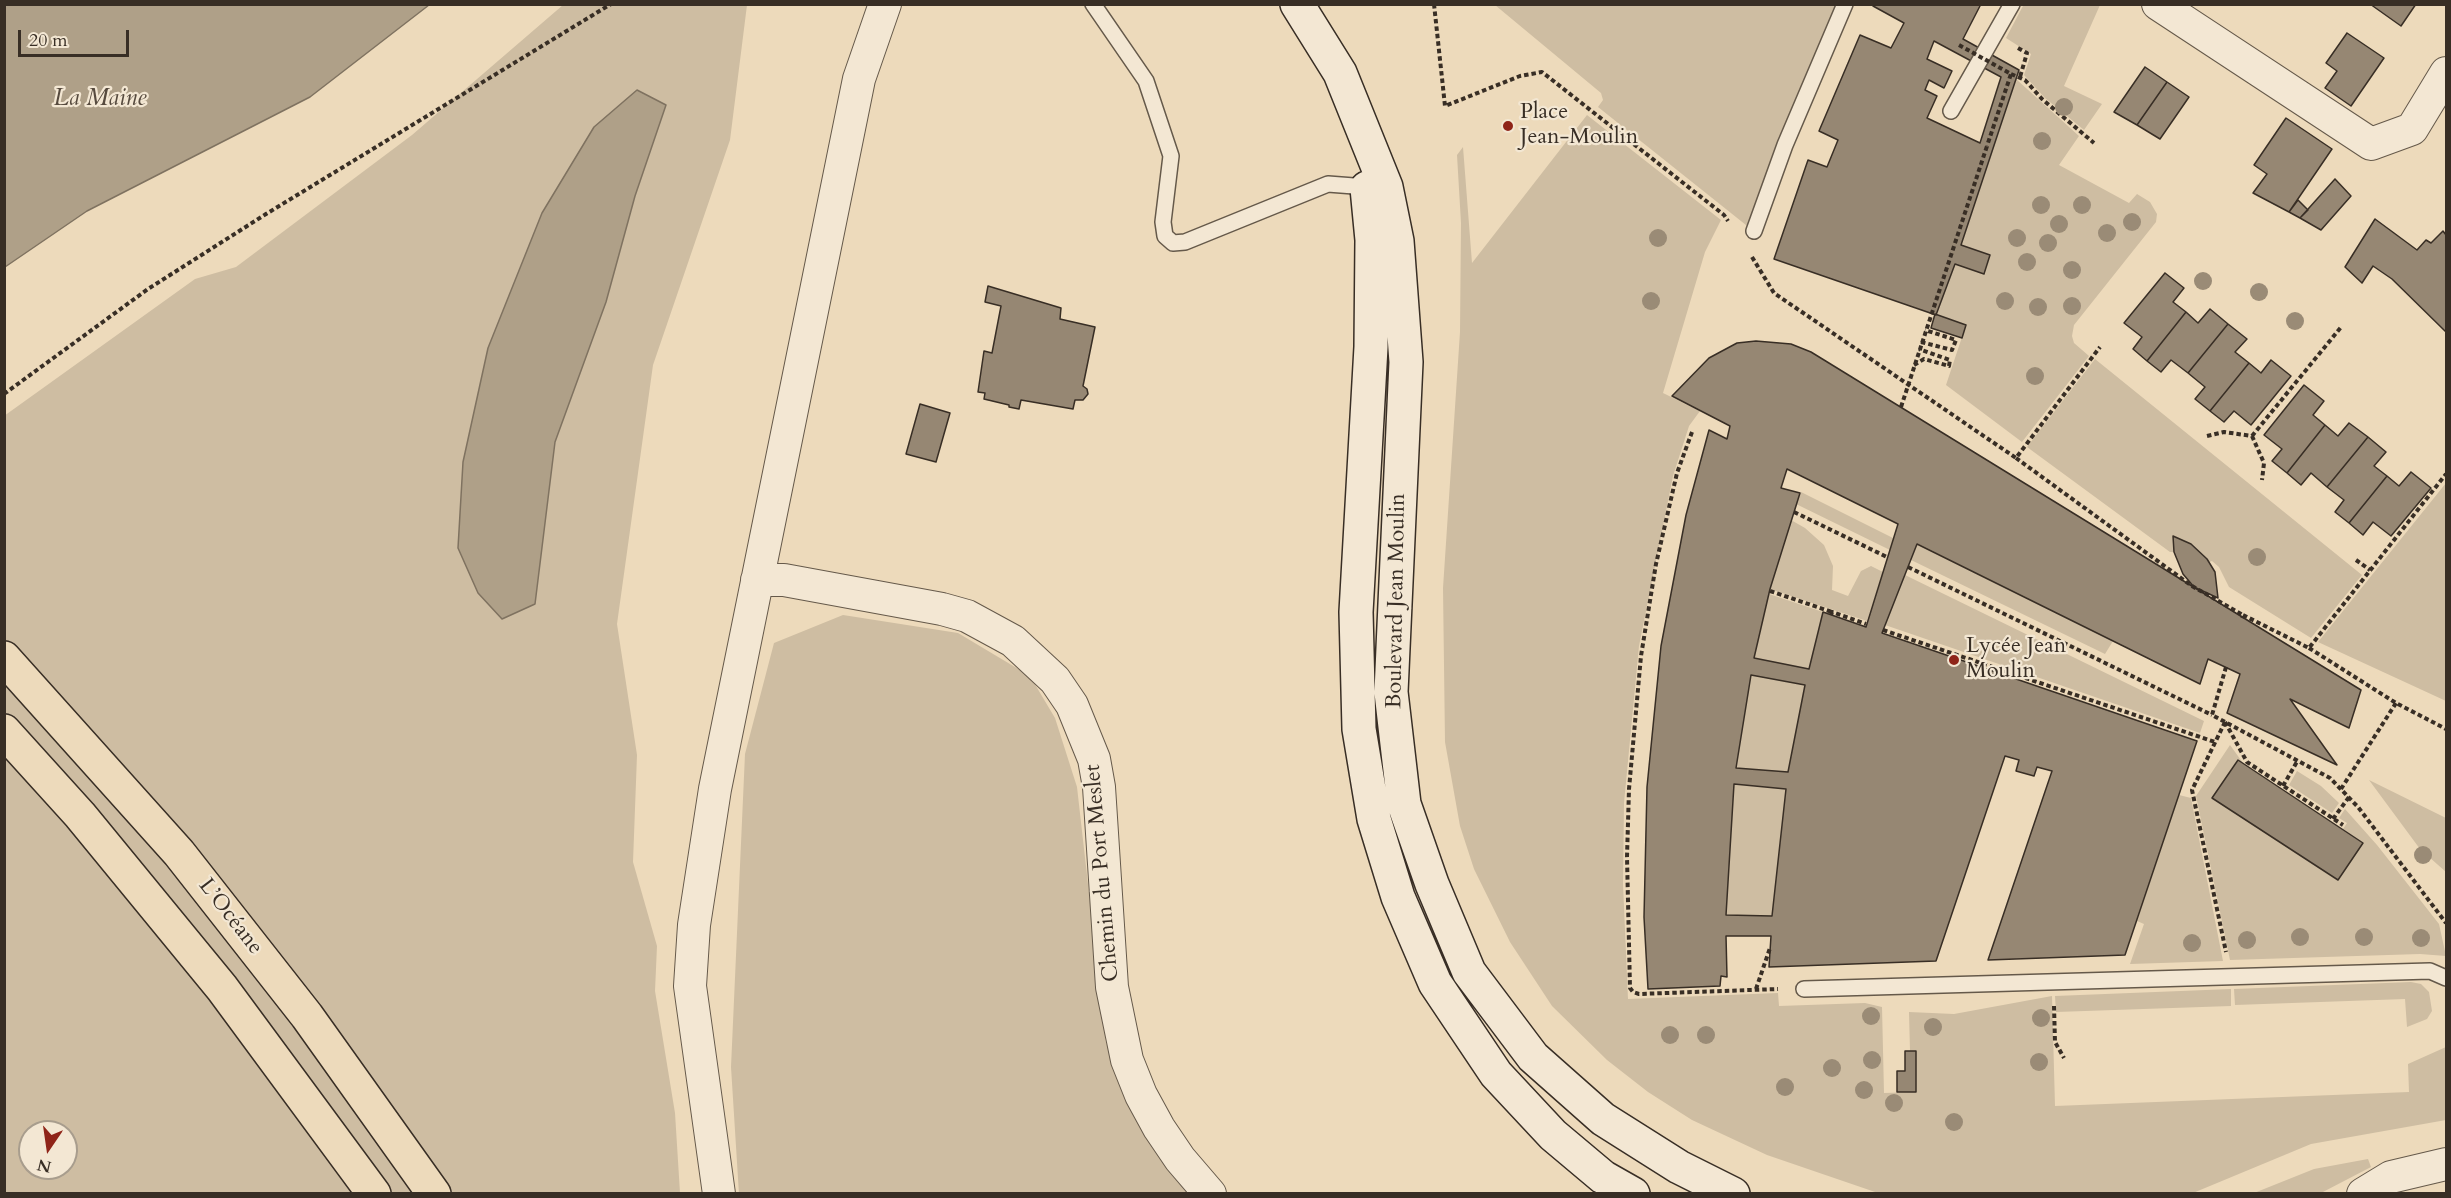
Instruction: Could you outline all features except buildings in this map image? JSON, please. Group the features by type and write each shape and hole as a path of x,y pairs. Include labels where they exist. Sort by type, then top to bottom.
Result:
{"highway":[{"name":"L’Océane","path":"4,658 178,853 307,1016 393,1133 434,1194"},
{"path":"4,731 80,815 222,988 374,1194"}],"main road":[{"name":"Boulevard Jean Moulin","path":"1298,4 1340,73 1386,188 1396,241 1406,362 1391,692 1404,804 1432,884 1469,972 1533,1057 1603,1119 1679,1167 1733,1194"},
{"name":"Boulevard Jean Moulin","path":"1360,126 1372,240 1371,347 1356,612 1359,729 1374,819 1398,897 1435,983 1496,1074 1553,1135 1604,1177 1633,1194"}],"street":[{"path":"719,1194 690,986 694,925 716,789 859,79 885,4"},
{"path":"2158,4 2371,144 2412,129 2446,73"},
{"name":"Chemin du Port Meslet","path":"757,580 784,580 942,609 967,616 1013,641 1055,680 1072,705 1094,759 1099,787 1112,987 1127,1060 1141,1095 1159,1128 1180,1159 1210,1194"},
{"path":"2363,1194 2391,1178 2446,1164"}],"lane":[{"path":"1093,4 1146,81 1171,156 1163,222 1165,236 1173,243 1185,242 1328,184 1366,187"},
{"path":"1754,231 1785,145 1845,4"},
{"path":"1951,111 2012,4"},
{"path":"1804,989 2430,970 2446,978"}],"path":[{"path":"4,394 158,282 266,213 610,4"},
{"path":"1434,4 1445,106 1520,76 1542,72 1724,215 1729,222"},
{"path":"1959,45 2011,74 2017,75 2077,131 2094,142"},
{"path":"1901,407 1918,349 2011,74"},
{"path":"1751,255 1774,293 2016,458 2192,586 2243,616 2309,648 2396,703 2446,729"},
{"path":"2252,436 2342,326"},
{"path":"1921,342 1952,350 1956,340 1925,330"},
{"path":"2016,458 2100,347"},
{"path":"1914,365 1924,359 1949,366 1950,360 1918,349"},
{"path":"1692,432 1677,473 1659,552 1641,656 1629,789 1627,857 1630,988 1639,994 1804,989"},
{"path":"2207,436 2224,432 2252,436"},
{"path":"2252,436 2264,463 2262,480"},
{"path":"2309,648 2446,474"},
{"path":"1794,512 1887,557"},
{"path":"2356,560 2370,570"},
{"path":"1908,567 2212,715 2330,778 2349,797 2446,922"},
{"path":"1770,591 1866,624"},
{"path":"1883,630 2215,742"},
{"path":"2212,715 2226,667"},
{"path":"2341,789 2396,703"},
{"path":"2225,722 2192,790 2232,976"},
{"path":"2225,722 2247,762 2343,825"},
{"path":"2283,786 2298,760"},
{"path":"2333,819 2349,797"},
{"path":"1756,989 1770,948"},
{"path":"2052,982 2055,1042 2064,1058"}],"shaded area":[{"path":"2024,4 2100,5 2064,86 2102,104 2084,130 2045,98 2024,75 2031,54 2006,38"},
{"path":"563,5 747,5 730,140 653,365 617,624 637,755 633,862 657,946 655,991 675,1113 680,1193 5,1193 4,416 195,279 236,267 412,135","holes":["666,105 635,196 606,302 555,442 535,604 463,462"]},
{"path":"1495,5 1852,5 1791,149 1761,237 1598,107 1603,100 1601,93"},
{"path":"2016,79 2079,136 2059,165 2129,203 2137,194 2150,202 2157,214 2156,222 2074,325 2072,336 2074,343 2089,356 2022,442 1946,385 1966,325 1936,315 1955,264 1985,274 1990,255 1961,245"},
{"path":"1587,115 1721,220 1705,252 1663,393 1700,411 1689,426 1673,476 1639,646 1624,803 1623,884 1628,999 1778,993 1779,1006 1865,1003 1882,1007 1884,1093 1916,1092 1916,1052 1910,1051 1909,1012 1954,1014 2052,996 2055,1106 2409,1092 2408,1064 2446,1047 2446,1120 2311,1144 2193,1193 1878,1193 1767,1155 1692,1120 1648,1092 1607,1060 1552,1006 1510,942 1474,869 1460,826 1445,742 1443,588 1460,332 1461,223 1457,155 1463,147 1472,263"},
{"path":"2095,359 2362,575 2311,638 2229,587 2219,567 2212,561 2209,562 2191,544 2174,536 2174,552 2170,552 2027,447"},
{"path":"2446,483 2446,701 2318,642"},
{"path":"1801,492 1893,538 1890,550 1796,504"},
{"path":"1791,520 1805,528 1824,545 1833,566 1832,590 1848,596 1861,571 1871,566 1883,572 1867,621 1770,589"},
{"path":"1917,544 2113,641 2105,654 1911,560"},
{"path":"1905,575 2204,721 2200,733 1885,625"},
{"path":"1769,594 1823,612 1809,669 1754,658"},
{"path":"843,615 958,633 1030,676 1055,718 1077,787 1106,1043 1164,1162 1197,1193 739,1194 731,1067 745,754 774,643"},
{"path":"1751,675 1805,685 1788,772 1736,768"},
{"path":"2230,745 2243,763 2237,760 2213,798 2337,880 2363,843 2343,829 2347,823 2339,818 2345,809 2377,845 2439,924 2446,956 2420,954 2230,960 2196,796"},
{"path":"2297,771 2321,786 2339,803 2332,813 2289,785"},
{"path":"2369,780 2446,818 2446,872 2420,849"},
{"path":"1734,784 1786,789 1772,916 1726,915"},
{"path":"2179,795 2191,798 2223,961 2130,964 2144,924 2137,921"},
{"path":"2411,982 2421,984 2429,992 2432,1011 2427,1019 2407,1027 2405,999 2235,1005 2234,989"},
{"path":"2231,989 2231,1006 2056,1012 2055,996"},
{"path":"2368,1159 2371,1167 2321,1193 2254,1193 2314,1169"}],"water":[{"name":"La Maine","path":"5,4 429,5 310,97 87,211 5,267"},
{"path":"637,90 666,105 635,196 606,302 555,442 535,604 502,619 478,593 458,548 463,462 488,348 542,213 594,127"}],"place":[{"name":"Place Jean-Moulin","path":"1508,126"},
{"name":"Lycée Jean Moulin","path":"1954,660"}]}
